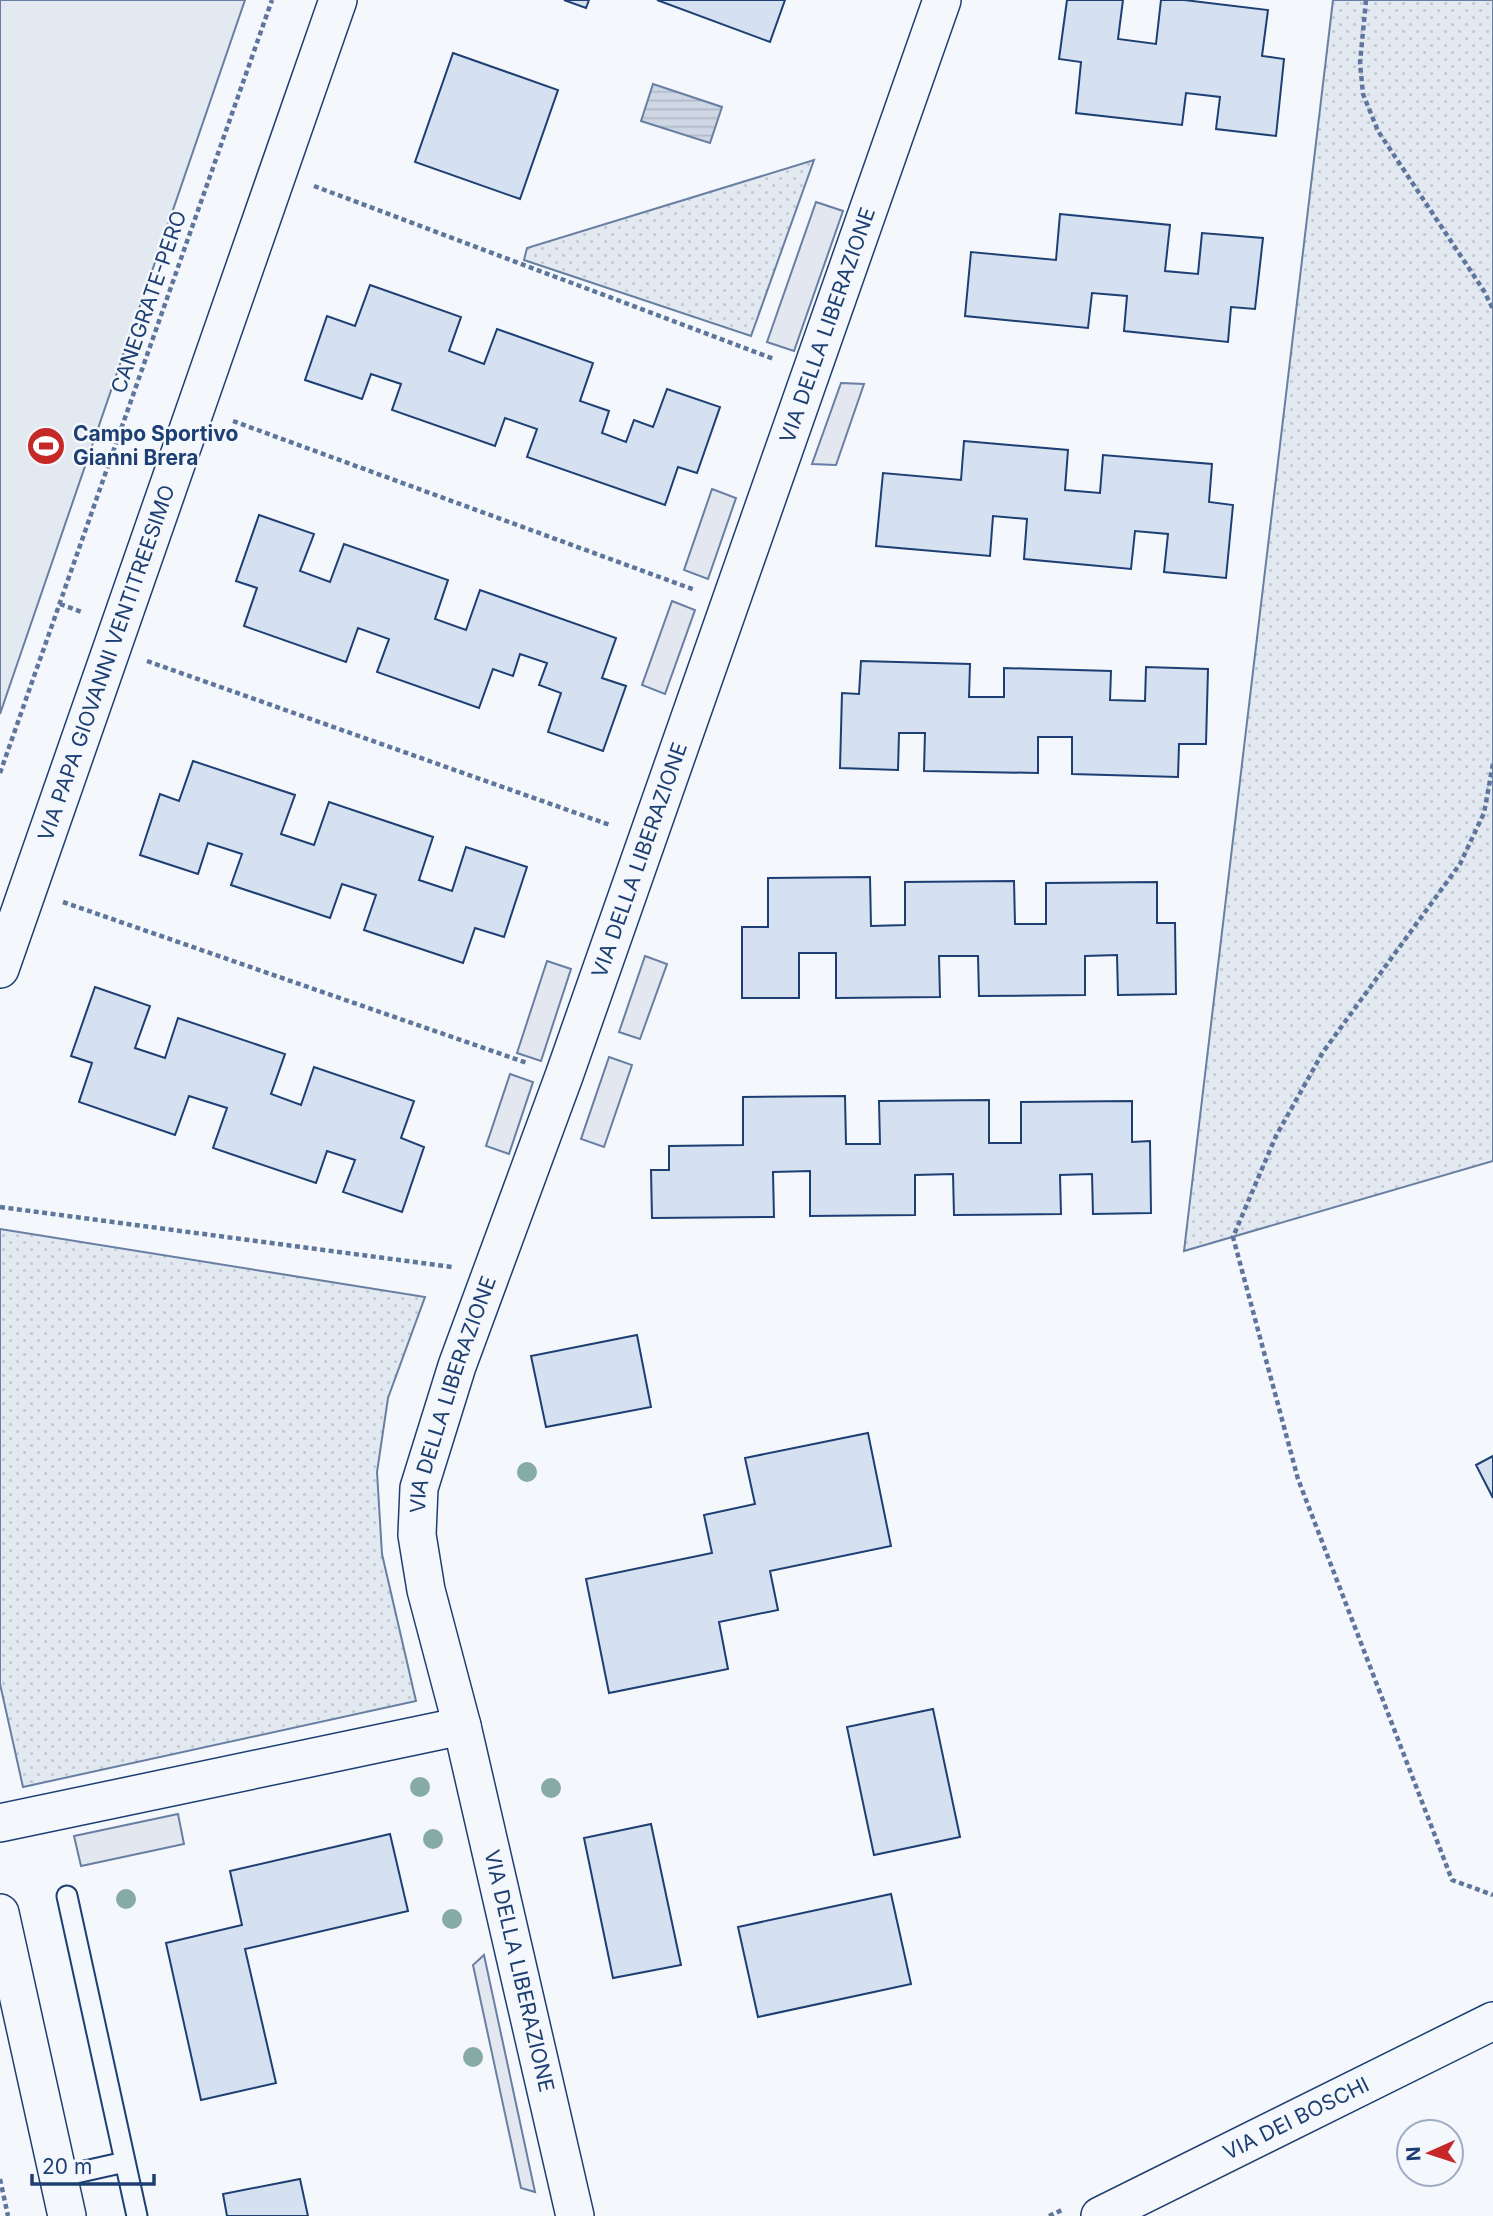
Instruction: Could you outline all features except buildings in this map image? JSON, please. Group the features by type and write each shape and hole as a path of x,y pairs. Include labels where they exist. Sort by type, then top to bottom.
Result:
{"street":[{"name":"VIA PAPA GIOVANNI VENTITREESIMO","path":"0,969 338,0"},
{"name":"VIA DELLA LIBERAZIONE","path":"575,2216 462,1726 426,1590 417,1535 419,1488 437,1426 491,1272 564,1076 942,0"},
{"path":"0,1823 462,1726"},
{"path":"0,1913 67,2216"},
{"name":"VIA DEI BOSCHI","path":"1100,2216 1493,2021"}],"lane":[{"path":"67,1896 137,2216"},
{"path":"58,2176 125,2162"}],"path":[{"name":"CANEGRATE-PERO","path":"0,773 272,0"},
{"path":"1366,0 1360,63 1363,94 1378,131 1484,291 1493,309"},
{"path":"278,173 811,372"},
{"path":"196,408 730,603"},
{"path":"112,649 648,838"},
{"path":"1493,764 1484,813 1460,864 1323,1052 1276,1136 1233,1237 1298,1479 1452,1880 1493,1895"},
{"path":"27,890 564,1076"},
{"path":"0,1207 491,1272"},
{"path":"0,2179 8,2216"}],"shaded area":[{"name":"Campo Sportivo Gianni Brera","path":"0,0 245,0 0,714"},
{"path":"1333,0 1493,0 1493,1161 1184,1251"},
{"path":"653,84 722,107 710,143 641,121"},
{"path":"814,160 751,336 524,260 527,248"},
{"path":"816,202 843,211 794,351 767,342"},
{"path":"841,383 864,384 836,465 812,464"},
{"path":"712,489 736,498 708,579 684,570"},
{"path":"672,601 695,610 665,694 642,685"},
{"path":"645,956 667,964 640,1039 619,1032"},
{"path":"547,961 571,969 541,1061 517,1053"},
{"path":"609,1057 632,1065 604,1147 581,1139"},
{"path":"510,1074 533,1082 509,1154 486,1146"},
{"path":"0,1229 425,1297 388,1398 377,1472 382,1554 416,1701 23,1787 0,1684"},
{"path":"178,1814 184,1844 81,1866 74,1836"},
{"path":"484,1955 535,2192 521,2188 473,1965"}],"place":[{"name":"Campo Sportivo Gianni Brera","path":"46,446"}]}
